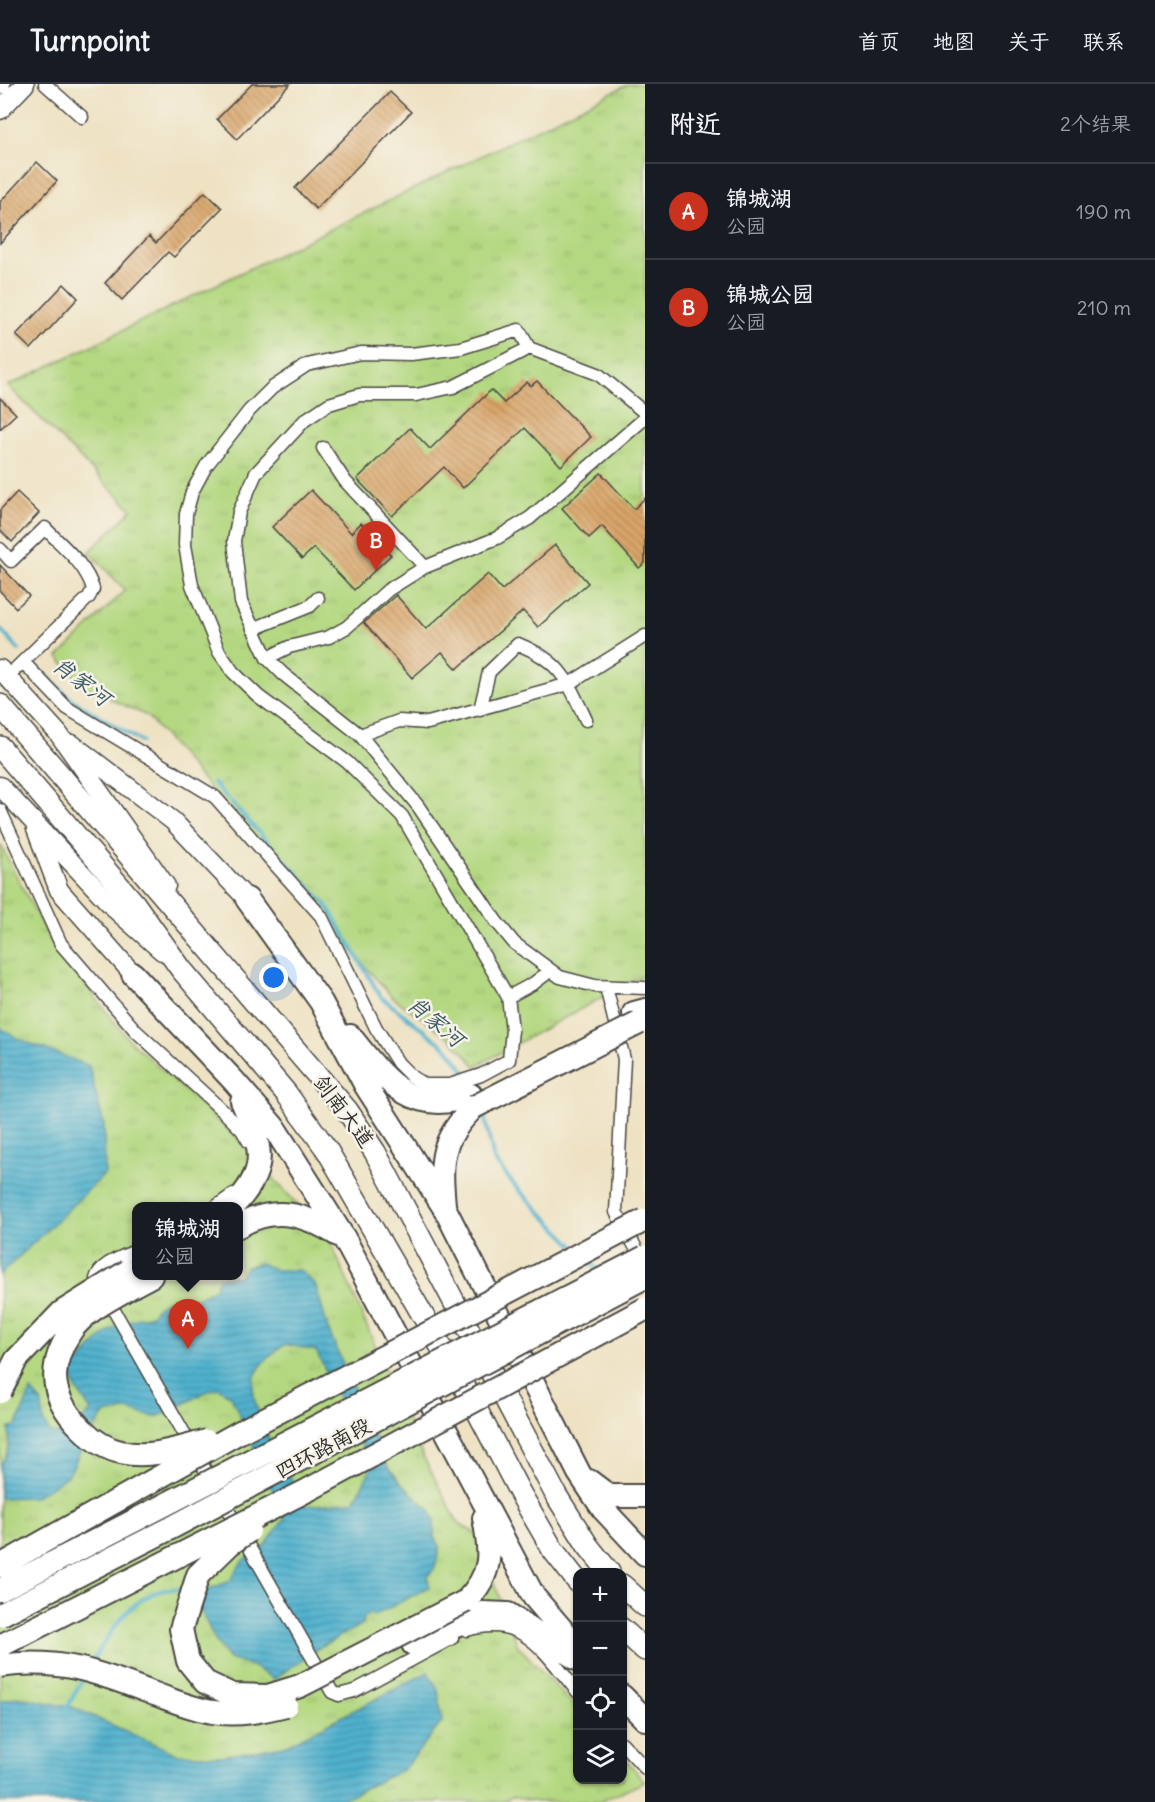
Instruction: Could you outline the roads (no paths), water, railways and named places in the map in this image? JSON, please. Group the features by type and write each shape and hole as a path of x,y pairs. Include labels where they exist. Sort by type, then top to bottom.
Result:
{"highway":[{"name":"剑南大道","path":"0,705 347,1110 375,1152 556,1495 588,1546 606,1568"},
{"name":"剑南大道","path":"0,747 134,903 182,969 286,1093 327,1150 469,1395 520,1493 553,1550 573,1576"},
{"path":"247,899 321,1002 378,1070 399,1090 431,1102 458,1100 472,1090 641,1017"},
{"path":"133,974 273,1126 344,1238 534,1597 573,1642"},
{"path":"321,1002 366,1086 445,1209 579,1473 603,1509 645,1554"},
{"path":"233,1080 259,1140 259,1166 245,1194 237,1202"},
{"path":"445,1209 440,1164 448,1138 459,1121 472,1090"},
{"path":"243,1225 284,1212 315,1220 344,1238"},
{"path":"0,1566 238,1433 645,1220"},
{"name":"四环路南段","path":"0,1590 645,1257"},
{"path":"0,1392 16,1360 55,1320 93,1291 132,1276"},
{"name":"四环路南段","path":"0,1615 167,1530 645,1277"},
{"path":"132,1279 87,1314 72,1330 58,1355 54,1380 59,1403 95,1441 122,1452 160,1453 238,1433"},
{"path":"0,1646 308,1490 645,1309"},
{"path":"579,1473 609,1496 645,1496"},
{"path":"308,1490 230,1544 198,1575 181,1629 188,1661 205,1682 232,1695 268,1696 300,1686 466,1602 482,1585 491,1551 480,1496"},
{"path":"627,1590 645,1606"},
{"path":"0,1666 38,1662 63,1664 88,1669 182,1704 214,1712 250,1714 295,1702 413,1644 483,1613 508,1614 573,1656"},
{"path":"627,1634 645,1650"},
{"path":"627,1701 645,1719"}],"main road":[{"path":"0,110 25,84"},
{"path":"3,673 58,734 211,949"},
{"path":"58,734 173,820 247,899"},
{"path":"0,786 117,911 182,969"},
{"path":"32,819 59,890 133,974"}],"street":[{"path":"45,84 82,117"},
{"path":"23,662 67,708 215,797 321,916 376,1028 398,1063 412,1077 425,1084 450,1085 472,1090 509,1060 512,1030 508,998 402,816 347,762 258,696 233,672 219,652 192,585 186,545 189,503 206,466 249,411 272,388 307,365 361,353 411,354 461,348 519,330 530,348 598,374 645,413"},
{"path":"530,348 453,387 416,395 359,395 329,404 305,420 255,473 239,512 234,542 241,602 267,658 282,674 360,735 418,806 496,921 514,943 560,977 606,987 645,988"},
{"path":"267,658 289,647 329,637 347,627 388,590 425,567 496,538 530,518 645,418"},
{"path":"322,448 345,481 425,567"},
{"path":"0,549 11,561 45,528 76,559 90,578 93,589 89,597 23,662 3,673"},
{"path":"252,629 310,606 318,598"},
{"path":"360,735 399,721 428,723 569,684 645,636"},
{"path":"480,710 489,672 518,644 542,654 560,670 586,720"},
{"path":"0,810 61,944 136,1031 224,1112 249,1141 251,1163 246,1180 237,1192 223,1202"},
{"path":"508,998 550,971"},
{"path":"606,987 624,1059 616,1212 645,1264"},
{"path":"132,1253 98,1271 96,1279 332,1692 339,1695 354,1690 467,1630 484,1625 501,1625 519,1630 536,1644 573,1686"},
{"path":"627,1748 645,1768"}],"water":[{"path":"0,1027 20,1039 89,1066 104,1125 105,1174 0,1275"},
{"path":"259,1263 277,1270 300,1270 316,1286 328,1329 387,1465 406,1488 429,1509 434,1519 434,1537 440,1546 435,1568 428,1576 429,1587 374,1616 369,1614 364,1618 363,1624 322,1646 274,1679 254,1667 229,1659 216,1642 202,1613 188,1603 185,1586 207,1590 230,1581 243,1560 263,1548 285,1518 231,1396 218,1388 155,1417 126,1410 105,1414 86,1439 70,1473 59,1482 34,1497 0,1498 0,1465 8,1448 10,1438 8,1429 16,1426 31,1391 42,1403 43,1421 50,1433 67,1435 91,1411 75,1387 71,1372 105,1334 123,1323 152,1315 160,1304 165,1302 201,1296 215,1288 218,1280 243,1280 246,1267","holes":["285,1344 316,1351 372,1467 354,1501 307,1506 266,1432 255,1402 254,1380 269,1357"]},
{"path":"428,1672 438,1690 442,1722 404,1769 337,1802 0,1802 0,1701 17,1697 72,1707 177,1754 221,1756 285,1746"}],"waterway":[{"name":"肖家河","path":"0,629 19,650"},
{"name":"肖家河","path":"35,666 72,700 142,742"},
{"name":"肖家河","path":"213,783 327,906 381,997 448,1049 468,1075"},
{"name":"肖家河","path":"483,1110 494,1160 515,1186 577,1249"},
{"name":"肖家河","path":"586,1258 600,1272"},
{"path":"91,1665 107,1637 128,1611 140,1601 154,1593 169,1589 185,1590"},
{"path":"66,1709 83,1679"}],"place":[{"name":"锦城公园","path":"376,571"},
{"name":"锦城湖","path":"188,1349"}]}
